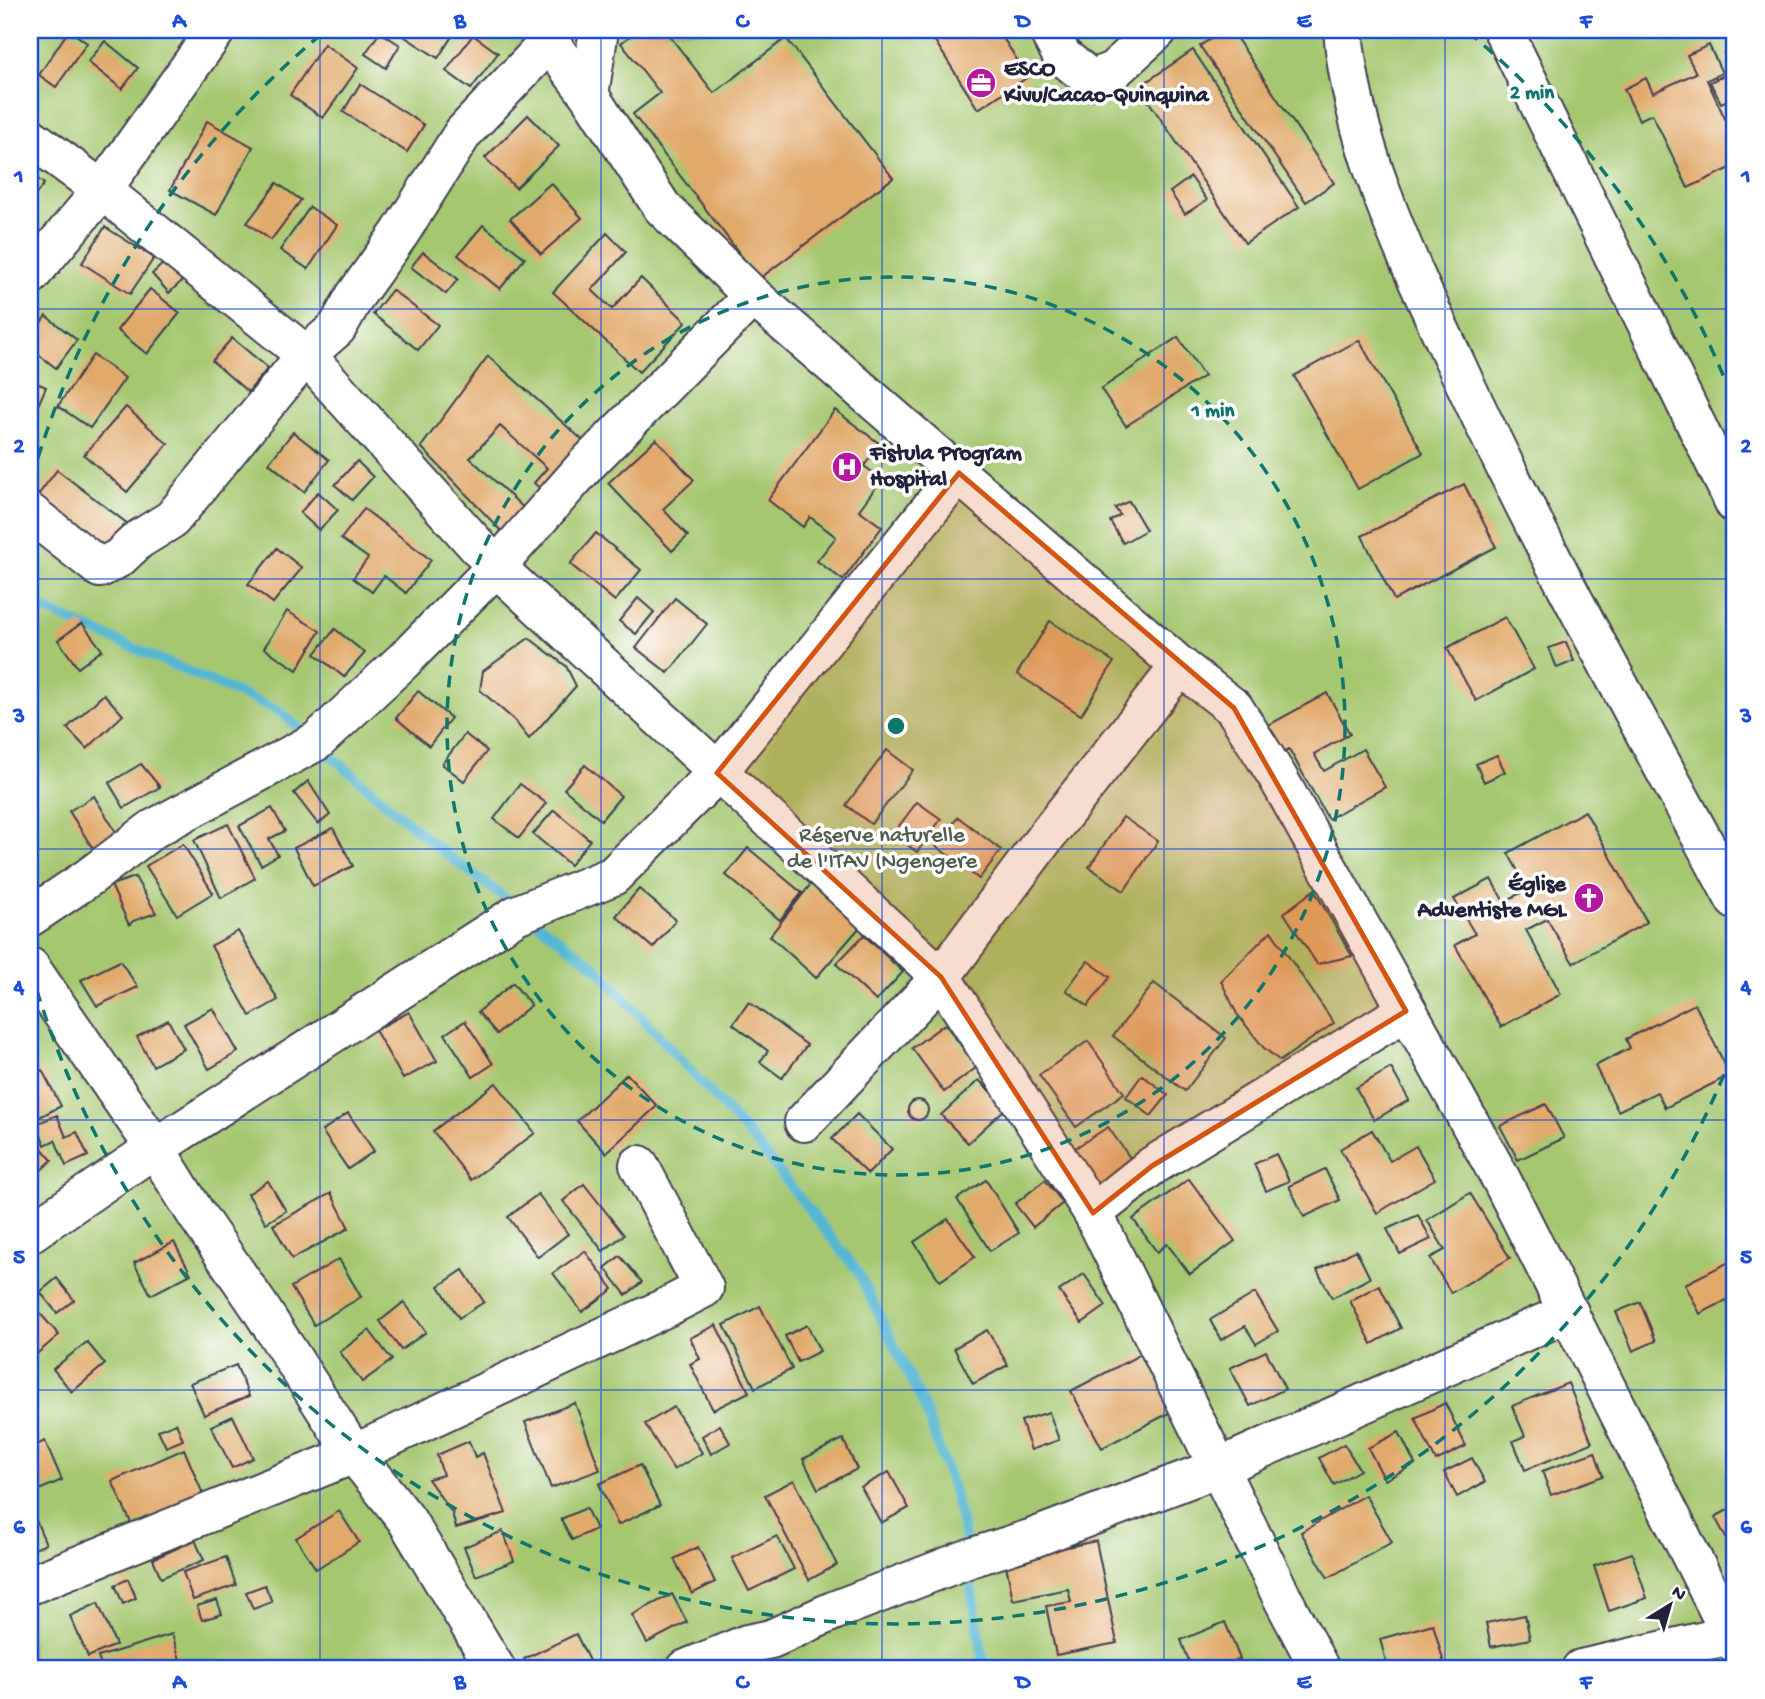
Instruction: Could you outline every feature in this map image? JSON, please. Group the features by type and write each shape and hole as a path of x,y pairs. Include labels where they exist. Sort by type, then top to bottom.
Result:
{"street":[{"path":"30,276 102,190 216,30"},
{"path":"589,95 599,30"},
{"path":"1048,30 1062,56 1091,80 1114,70 1158,30"},
{"path":"1343,30 1356,107 1376,177 1409,263 1503,466 1735,900"},
{"path":"1503,30 1735,504"},
{"path":"30,513 100,568 119,558 138,540 172,519 306,355 337,328 355,296 400,233 463,134 546,36 589,95 662,207 753,296 1180,666 1234,708 1277,776 1502,1181 1733,1639 1581,1669"},
{"path":"30,137 102,190 306,355 496,567 941,977 1094,1213 1320,1669"},
{"path":"30,917 153,830 317,741 404,660 496,567 587,464 753,296"},
{"path":"30,1233 155,1148 516,915 613,876 717,773 959,473"},
{"path":"804,1122 941,977 1044,839 1180,666"},
{"path":"30,967 155,1148 195,1214 259,1306 354,1454 405,1519 496,1669"},
{"path":"1094,1213 1152,1166 1406,1011"},
{"path":"30,1585 354,1454 704,1288 639,1165"},
{"path":"685,1669 747,1644 772,1639 833,1611 970,1558 1033,1538 1220,1467 1569,1312"}],"highlighted area":[{"path":"959,473 1234,708 1406,1011 1152,1166 1093,1213 941,977 717,773"}],"green space":[{"name":"Réserve naturelle de l'ITAV (Ngengere","path":"30,30 1735,30 1735,1669 30,1669"}],"building":[{"path":"69,30 87,43 56,87 39,75"},
{"path":"406,30 456,30 438,58 402,35"},
{"path":"632,30 665,30 714,93 786,38 893,178 759,279 633,114 660,93 621,43 634,33"},
{"path":"928,30 998,30 1028,77 978,109"},
{"path":"1224,30 1231,30 1334,183 1306,202 1200,46"},
{"path":"380,32 400,45 386,68 365,54"},
{"path":"473,35 498,53 471,89 446,71"},
{"path":"105,41 138,68 122,89 88,62"},
{"path":"324,44 358,68 323,118 290,95"},
{"path":"1709,45 1722,73 1707,80 1735,140 1735,166 1688,188 1652,114 1639,120 1624,89 1646,78 1653,93 1696,73 1687,55"},
{"path":"1735,48 1735,97 1721,103 1710,82 1733,71 1724,53"},
{"path":"1193,50 1299,207 1245,243 1139,87"},
{"path":"360,84 424,125 407,152 343,112"},
{"path":"528,115 559,146 516,188 485,158"},
{"path":"207,121 253,147 216,215 170,190"},
{"path":"30,173 44,184 30,202"},
{"path":"1191,177 1207,200 1185,214 1170,192"},
{"path":"277,183 301,200 271,240 247,223"},
{"path":"551,183 582,218 541,254 510,219"},
{"path":"310,207 337,225 308,269 280,250"},
{"path":"483,225 525,258 500,289 458,255"},
{"path":"105,227 154,258 130,294 82,263"},
{"path":"607,233 626,252 592,290 612,309 641,278 686,322 639,372 553,292"},
{"path":"423,252 458,279 446,294 411,267"},
{"path":"166,261 183,280 169,293 152,274"},
{"path":"150,289 180,313 147,354 117,330"},
{"path":"392,290 438,325 418,350 373,314"},
{"path":"46,316 77,340 56,368 30,348 30,337"},
{"path":"1178,337 1204,376 1126,426 1101,389"},
{"path":"232,338 268,368 248,392 212,361"},
{"path":"1359,340 1423,453 1358,489 1294,376"},
{"path":"93,355 125,378 90,428 58,406"},
{"path":"488,356 587,444 544,492 534,483 547,468 500,426 470,458 527,511 505,535 421,447"},
{"path":"30,380 46,387 36,410 30,407"},
{"path":"126,407 168,444 127,492 84,455"},
{"path":"835,410 880,444 864,466 882,479 859,510 882,527 843,580 817,561 836,537 810,517 803,527 768,500"},
{"path":"293,432 329,460 304,492 269,463"},
{"path":"656,439 694,480 663,509 688,536 672,551 608,483"},
{"path":"357,461 373,477 352,500 335,485"},
{"path":"57,470 128,524 106,553 35,499"},
{"path":"1464,484 1496,547 1394,600 1362,536"},
{"path":"318,492 338,510 319,530 300,513"},
{"path":"1129,501 1146,530 1123,543 1110,521 1120,515 1115,508"},
{"path":"364,509 431,560 406,593 384,576 372,592 353,578 368,558 341,539"},
{"path":"596,533 641,570 615,601 570,564"},
{"path":"277,548 302,568 273,603 248,584"},
{"path":"638,598 654,612 636,634 619,621"},
{"path":"675,598 707,624 668,673 636,648"},
{"path":"287,611 320,631 297,670 264,648"},
{"path":"1505,617 1534,669 1476,701 1447,648"},
{"path":"1050,621 1114,662 1081,715 1017,674"},
{"path":"82,623 102,650 78,668 58,640"},
{"path":"335,629 365,653 344,677 315,654"},
{"path":"529,638 566,666 576,686 529,739 514,720 480,690 483,671"},
{"path":"1566,642 1574,661 1557,668 1549,648"},
{"path":"418,691 451,718 429,746 396,718"},
{"path":"1327,693 1350,734 1314,754 1324,771 1363,749 1385,787 1328,819 1289,749 1278,755 1263,728"},
{"path":"104,694 123,715 87,749 67,728"},
{"path":"465,734 487,751 464,781 442,764"},
{"path":"887,750 913,770 871,824 846,805"},
{"path":"1497,755 1505,772 1484,782 1476,764"},
{"path":"141,764 160,787 124,808 109,783"},
{"path":"585,765 621,796 601,820 564,789"},
{"path":"308,781 330,815 318,824 294,793"},
{"path":"520,784 546,803 519,838 494,819"},
{"path":"94,796 119,837 95,852 69,811"},
{"path":"917,802 941,819 917,852 893,834"},
{"path":"272,808 285,831 269,839 278,855 261,865 239,826"},
{"path":"554,810 590,840 570,865 533,834"},
{"path":"1585,811 1647,922 1573,963 1547,919 1526,930 1561,994 1501,1027 1455,945 1475,934 1454,899 1491,879 1504,902 1528,889 1508,853"},
{"path":"958,817 1001,850 979,879 936,846"},
{"path":"1123,817 1158,841 1124,891 1089,867"},
{"path":"228,824 255,878 221,898 194,840"},
{"path":"333,828 353,866 313,886 294,848"},
{"path":"183,844 213,893 177,915 146,866"},
{"path":"748,848 802,893 780,920 726,875"},
{"path":"135,877 156,913 129,925 111,885"},
{"path":"811,884 860,927 816,978 770,936"},
{"path":"639,889 676,920 653,948 616,916"},
{"path":"1314,890 1352,956 1317,964 1284,913"},
{"path":"238,931 278,1000 250,1016 211,946"},
{"path":"1271,931 1334,1023 1280,1061 1264,1048 1237,1014 1221,981"},
{"path":"864,935 903,972 876,1001 836,964"},
{"path":"120,961 138,987 97,1006 81,980"},
{"path":"1088,961 1110,977 1088,1006 1066,990"},
{"path":"513,983 531,1005 497,1034 478,1012"},
{"path":"1154,983 1226,1038 1185,1091 1113,1036"},
{"path":"749,1002 807,1045 782,1078 760,1062 768,1051 733,1024"},
{"path":"1695,1004 1730,1075 1665,1108 1657,1092 1618,1111 1595,1066 1630,1048 1626,1039"},
{"path":"213,1008 238,1052 209,1069 184,1024"},
{"path":"409,1012 437,1061 403,1079 375,1030"},
{"path":"168,1020 184,1049 153,1066 137,1037"},
{"path":"465,1021 493,1064 473,1077 445,1034"},
{"path":"945,1024 977,1067 944,1092 912,1048"},
{"path":"1088,1041 1124,1093 1076,1127 1039,1075"},
{"path":"1391,1068 1409,1100 1374,1120 1356,1088"},
{"path":"42,1070 61,1106 30,1122 30,1076"},
{"path":"627,1074 657,1106 606,1153 577,1121"},
{"path":"1142,1075 1168,1095 1151,1116 1126,1097"},
{"path":"979,1080 1006,1108 968,1143 941,1115"},
{"path":"496,1083 535,1133 471,1180 433,1131"},
{"path":"918,1100 925,1103 928,1110 925,1117 918,1120 911,1117 908,1110 911,1103"},
{"path":"1546,1104 1564,1138 1518,1160 1500,1126"},
{"path":"348,1113 374,1151 348,1169 322,1131"},
{"path":"857,1114 892,1149 868,1174 832,1139"},
{"path":"57,1115 66,1137 77,1132 88,1156 66,1166 55,1140 45,1145 36,1124"},
{"path":"1108,1127 1135,1165 1097,1188 1069,1152"},
{"path":"1372,1130 1390,1161 1416,1146 1435,1179 1377,1213 1340,1149"},
{"path":"30,1135 52,1160 36,1175 30,1167"},
{"path":"1276,1154 1289,1181 1266,1191 1254,1164"},
{"path":"1325,1169 1340,1200 1304,1217 1289,1186"},
{"path":"1189,1179 1235,1241 1190,1274 1167,1244 1157,1252 1133,1219"},
{"path":"986,1180 1019,1233 990,1251 957,1199"},
{"path":"1045,1180 1063,1203 1033,1227 1015,1204"},
{"path":"268,1181 286,1211 266,1223 248,1194"},
{"path":"584,1184 624,1235 603,1251 563,1201"},
{"path":"331,1193 349,1228 292,1259 273,1225"},
{"path":"1470,1193 1510,1258 1451,1293 1430,1258 1445,1250 1427,1220"},
{"path":"538,1194 568,1234 538,1257 508,1217"},
{"path":"1418,1215 1431,1239 1400,1254 1387,1229"},
{"path":"948,1219 975,1257 940,1281 914,1242"},
{"path":"174,1242 191,1274 151,1295 134,1263"},
{"path":"1356,1250 1370,1278 1332,1298 1317,1270"},
{"path":"585,1251 613,1289 582,1312 553,1273"},
{"path":"620,1256 642,1282 626,1295 605,1268"},
{"path":"339,1259 361,1297 314,1325 291,1287"},
{"path":"1735,1259 1735,1306 1730,1308 1727,1300 1700,1314 1685,1284"},
{"path":"463,1270 484,1302 459,1318 439,1286"},
{"path":"1084,1274 1106,1306 1082,1323 1059,1291"},
{"path":"57,1278 74,1300 57,1313 40,1292"},
{"path":"1379,1285 1401,1328 1372,1344 1350,1301"},
{"path":"1255,1293 1278,1331 1256,1344 1245,1326 1221,1340 1210,1320"},
{"path":"30,1302 59,1335 32,1358 30,1355"},
{"path":"404,1302 426,1332 401,1350 380,1321"},
{"path":"1640,1302 1656,1341 1633,1351 1616,1312"},
{"path":"760,1306 792,1369 755,1388 724,1325"},
{"path":"716,1325 749,1392 713,1410 690,1364 700,1359 690,1338"},
{"path":"807,1325 820,1351 798,1362 785,1336"},
{"path":"369,1330 392,1360 362,1382 340,1352"},
{"path":"987,1330 1008,1365 973,1384 954,1348"},
{"path":"87,1342 105,1364 72,1392 53,1369"},
{"path":"1266,1351 1285,1389 1250,1406 1230,1368"},
{"path":"1143,1353 1173,1411 1102,1448 1071,1391"},
{"path":"236,1365 249,1396 204,1415 190,1383"},
{"path":"1568,1383 1592,1443 1525,1470 1513,1441 1525,1436 1512,1406"},
{"path":"575,1403 600,1470 551,1488 525,1422"},
{"path":"1445,1403 1466,1446 1436,1461 1415,1418"},
{"path":"674,1407 702,1453 674,1470 645,1424"},
{"path":"1049,1412 1059,1440 1031,1450 1021,1421"},
{"path":"233,1416 253,1458 232,1468 211,1426"},
{"path":"176,1423 183,1440 166,1447 158,1430"},
{"path":"720,1425 730,1443 711,1454 702,1436"},
{"path":"1399,1432 1415,1464 1385,1480 1368,1448"},
{"path":"843,1439 857,1469 818,1489 803,1459"},
{"path":"45,1441 62,1480 30,1494 30,1448"},
{"path":"469,1441 475,1457 483,1453 506,1513 456,1528 452,1513 428,1479 443,1475 437,1455"},
{"path":"1344,1444 1360,1470 1334,1485 1319,1458"},
{"path":"184,1449 203,1494 132,1525 112,1481"},
{"path":"1595,1452 1603,1476 1551,1495 1542,1471"},
{"path":"1472,1458 1485,1482 1457,1497 1444,1472"},
{"path":"640,1465 660,1505 618,1525 599,1484"},
{"path":"889,1472 909,1508 881,1523 861,1487"},
{"path":"794,1480 837,1565 809,1580 765,1495"},
{"path":"1365,1495 1392,1542 1328,1578 1301,1532"},
{"path":"30,1506 46,1544 30,1551"},
{"path":"1735,1506 1735,1555 1715,1517"},
{"path":"586,1508 596,1529 572,1540 561,1519"},
{"path":"339,1511 359,1542 316,1569 296,1538"},
{"path":"503,1531 514,1561 476,1576 464,1547"},
{"path":"777,1536 794,1569 749,1591 732,1558"},
{"path":"195,1540 204,1560 161,1578 153,1559"},
{"path":"1096,1541 1117,1643 1056,1655 1046,1606 1071,1602 1068,1589 1013,1600 1005,1560"},
{"path":"698,1547 715,1582 692,1594 674,1559"},
{"path":"1632,1553 1647,1598 1609,1611 1594,1566"},
{"path":"226,1557 236,1585 193,1600 183,1572"},
{"path":"128,1579 136,1598 123,1604 115,1585"},
{"path":"265,1585 272,1602 253,1609 246,1592"},
{"path":"672,1594 687,1622 647,1643 632,1615"},
{"path":"217,1600 222,1614 202,1620 197,1606"},
{"path":"98,1603 116,1645 88,1657 70,1616"},
{"path":"1525,1615 1530,1639 1491,1647 1486,1623"},
{"path":"1225,1622 1240,1659 1214,1669 1192,1669 1181,1640"},
{"path":"1433,1624 1445,1667 1388,1669 1380,1639"},
{"path":"172,1634 183,1669 102,1669 98,1657"},
{"path":"576,1634 593,1669 528,1669 524,1659"}],"waterway":[{"path":"30,603 279,711 438,848 516,906"},
{"path":"531,918 595,966 757,1144 857,1270 924,1406 953,1489 970,1558 971,1587 985,1669"}],"place":[{"name":"ESCO Kivu/Cacao-Quinquina","path":"981,83"},
{"name":"Fistula Program Hospital","path":"847,467"},
{"name":"Église Adventiste MGL","path":"1589,898"}]}
